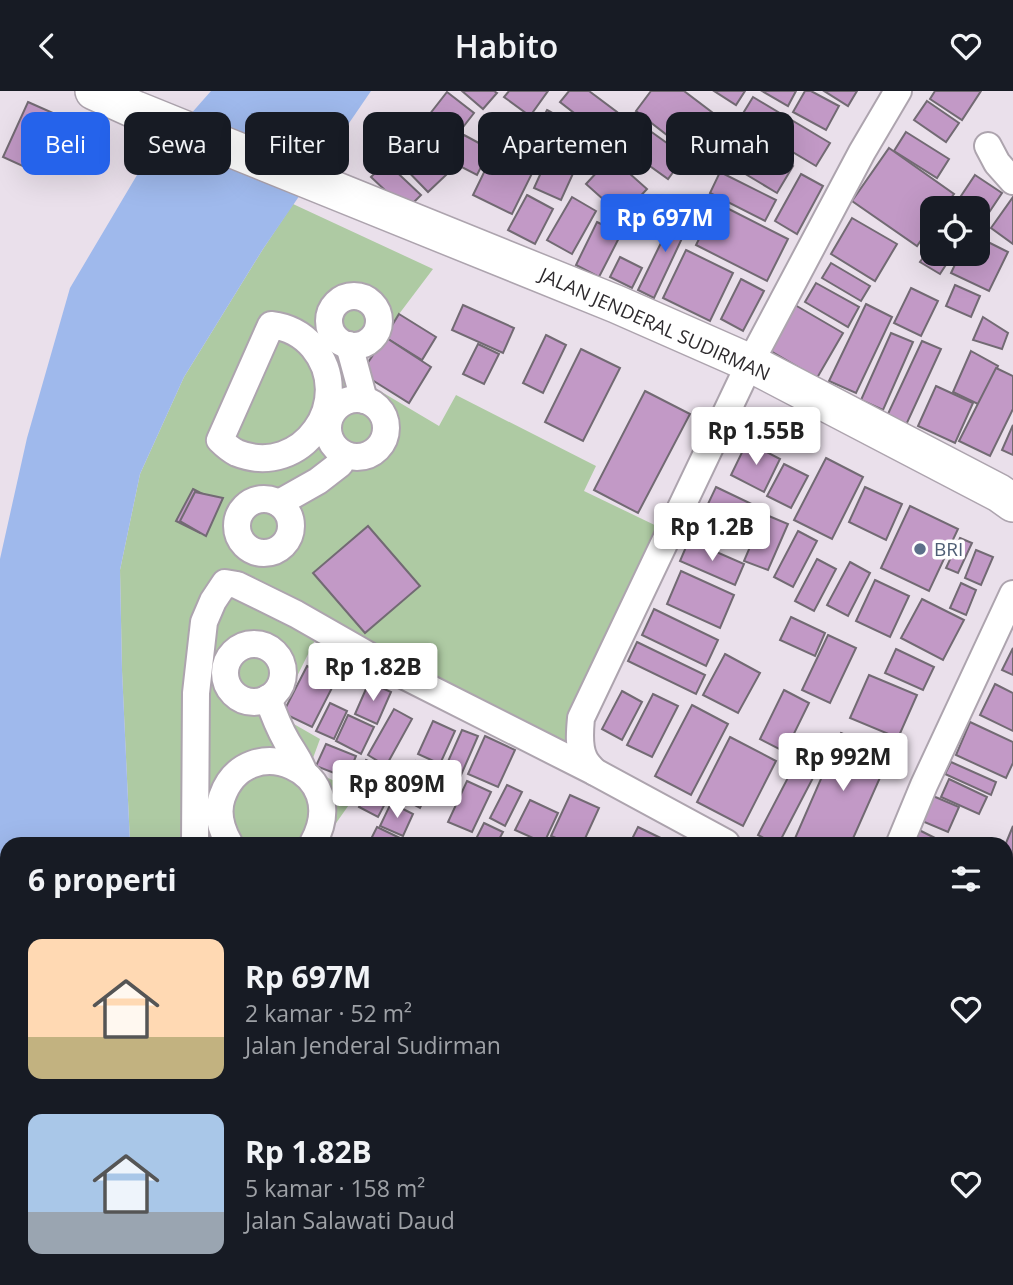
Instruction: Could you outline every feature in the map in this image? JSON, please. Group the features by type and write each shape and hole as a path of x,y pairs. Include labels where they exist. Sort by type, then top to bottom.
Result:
{"highway":[{"name":"JALAN JENDERAL SUDIRMAN","path":"94,91 616,304 750,363 999,493 1013,503"}],"street":[{"path":"595,772 581,750 581,717 750,363 862,152 898,91"},
{"path":"988,146 997,163 1013,181"},
{"path":"297,333 320,311 344,298 354,296 364,298 373,305 377,314 379,324 368,342 359,346 339,342 333,335 329,320 335,305"},
{"path":"271,325 283,326 309,343 325,368 329,398 325,414 308,440 295,449 265,458 244,455 234,452 220,440 271,325"},
{"path":"349,345 364,400"},
{"path":"364,400 373,404 385,419 384,439 379,447 362,457 344,454 335,447 329,437 331,416 337,407 345,402 364,400"},
{"path":"244,455 271,501 286,510 290,518 289,536 284,544 269,552 251,550 238,534 236,524 245,505 253,500 271,501 318,481 340,464 344,454"},
{"path":"237,585 251,550"},
{"path":"195,837 196,693 204,622 225,583 237,585 296,614 413,680 595,772 715,837"},
{"path":"902,837 1013,594"},
{"path":"277,655 296,614"},
{"path":"258,644 277,655 282,665 280,685 268,698 259,701 241,699 227,685 226,665 237,648 258,644"},
{"path":"268,698 291,760 313,782 320,794 323,820 317,837"},
{"path":"226,837 219,817 220,803 224,789 232,778 242,769 254,764 291,760"}],"green space":[{"path":"293,204 433,269 353,375 439,426 456,395 596,466 584,491 665,530 556,764 315,640 278,715 320,739 309,769 358,792 326,837 130,837 120,570 140,474 184,377"}],"water":[{"path":"211,91 371,91 349,123 349,112 245,112 245,175 314,175 263,249 184,377 140,474 120,570 130,837 0,837 0,559 27,438 70,288 137,175 231,175 231,112 192,112"}],"building":[{"path":"462,91 494,91 497,93 483,109"},
{"path":"509,91 548,91 533,112 525,112 504,97"},
{"path":"569,91 589,91 617,112 573,112 560,102"},
{"path":"651,91 684,91 712,112 666,112 666,134 652,123 652,112 636,111"},
{"path":"714,91 745,91 736,105"},
{"path":"762,91 796,91 788,106"},
{"path":"805,91 811,91 839,106 826,130 793,112"},
{"path":"824,91 857,91 848,106"},
{"path":"935,91 981,91 962,120 930,99"},
{"path":"447,92 474,113 464,126 464,112 431,112"},
{"path":"753,97 778,112 744,112"},
{"path":"927,101 959,123 946,142 914,120"},
{"path":"28,102 51,112 23,112"},
{"path":"21,117 21,165 3,157"},
{"path":"794,121 830,143 816,166 794,153"},
{"path":"652,132 666,142 666,175 671,175 668,179 652,168"},
{"path":"906,132 949,159 937,178 894,151"},
{"path":"464,135 478,143 477,175 464,168"},
{"path":"889,148 954,194 920,196 920,242 917,246 852,201"},
{"path":"801,174 823,186 797,234 775,221"},
{"path":"400,175 421,195 406,210 371,177"},
{"path":"412,175 446,175 428,192"},
{"path":"483,175 531,175 512,214 473,195"},
{"path":"540,175 572,175 561,200 534,188"},
{"path":"594,175 631,175 647,189 622,216 586,184"},
{"path":"719,175 726,175 776,200 765,221 710,193"},
{"path":"747,175 788,175 777,193"},
{"path":"975,175 1002,193 990,211 990,196 961,196"},
{"path":"527,195 553,209 535,244 508,230"},
{"path":"572,197 596,211 572,254 547,240"},
{"path":"1013,197 1013,244 991,228"},
{"path":"717,203 788,239 767,281 696,245"},
{"path":"677,210 692,217 654,298 638,290"},
{"path":"852,218 897,244 875,281 831,254"},
{"path":"597,222 621,234 599,277 576,265"},
{"path":"990,243 1008,252 989,291 951,273 954,266 990,266"},
{"path":"686,250 733,273 710,321 663,298"},
{"path":"620,257 642,268 632,288 610,277"},
{"path":"831,263 870,286 861,301 822,278"},
{"path":"927,266 945,266 940,274"},
{"path":"741,279 764,291 743,331 721,319"},
{"path":"816,283 859,307 848,327 805,302"},
{"path":"955,285 980,296 971,317 946,306"},
{"path":"911,288 938,301 921,336 894,323"},
{"path":"866,304 892,317 856,393 829,381"},
{"path":"463,305 514,328 503,353 452,330"},
{"path":"795,305 843,333 817,378 769,350"},
{"path":"399,314 436,337 422,360 385,337"},
{"path":"983,317 1008,333 1002,349 973,340"},
{"path":"891,333 913,342 883,410 861,400"},
{"path":"546,335 566,345 543,393 523,383"},
{"path":"385,337 431,367 409,403 361,373"},
{"path":"922,341 941,349 906,425 887,416"},
{"path":"478,344 499,354 484,384 463,374"},
{"path":"581,349 620,368 583,441 545,422"},
{"path":"971,351 998,366 980,405 953,392"},
{"path":"996,368 1013,376 1013,409 990,456 959,441"},
{"path":"936,386 973,403 955,443 918,426"},
{"path":"645,391 690,414 638,513 594,490"},
{"path":"1013,425 1013,455 1002,450"},
{"path":"747,442 780,459 764,492 731,475"},
{"path":"826,458 863,477 832,539 794,520"},
{"path":"784,464 808,476 791,508 767,496"},
{"path":"716,487 760,508 744,544 699,523"},
{"path":"865,487 902,504 886,540 849,522"},
{"path":"193,489 216,501 200,533 176,521"},
{"path":"195,492 223,498 206,536 180,521"},
{"name":"BRI","path":"910,506 958,529 929,591 881,568"},
{"path":"764,514 788,524 768,570 744,561"},
{"path":"368,526 420,586 365,633 313,573"},
{"path":"798,531 817,541 793,587 774,577"},
{"path":"960,538 972,543 958,573 946,568"},
{"path":"689,540 744,564 735,585 680,561"},
{"path":"976,550 993,557 981,585 965,578"},
{"path":"817,559 836,569 814,611 795,601"},
{"path":"850,562 870,573 848,616 827,605"},
{"path":"681,571 734,595 720,628 667,604"},
{"path":"875,580 909,596 890,637 856,621"},
{"path":"961,583 976,590 966,615 950,608"},
{"path":"922,599 964,620 943,660 901,638"},
{"path":"654,609 718,640 706,666 642,635"},
{"path":"791,617 825,633 815,656 780,640"},
{"path":"828,635 856,648 830,703 802,690"},
{"path":"637,642 705,675 696,694 628,661"},
{"path":"1013,648 1013,675 1002,670"},
{"path":"896,649 934,667 923,690 885,673"},
{"path":"725,654 760,673 738,713 703,695"},
{"path":"307,666 336,680 312,727 283,713"},
{"path":"869,675 917,695 898,738 850,718"},
{"path":"369,682 391,692 377,724 355,714"},
{"path":"995,684 1013,693 1013,731 980,715"},
{"path":"784,690 809,703 785,752 760,739"},
{"path":"622,691 642,702 622,740 602,729"},
{"path":"653,694 678,706 652,757 627,745"},
{"path":"330,703 347,711 334,739 316,731"},
{"path":"692,705 728,724 691,795 655,776"},
{"path":"394,709 412,719 386,766 368,755"},
{"path":"348,715 374,727 361,754 336,741"},
{"path":"433,721 455,731 440,764 418,754"},
{"path":"970,722 1013,742 1013,763 1006,778 956,755"},
{"path":"462,730 478,736 458,782 442,775"},
{"path":"841,733 890,755 854,837 796,837"},
{"path":"485,736 515,750 498,787 468,774"},
{"path":"730,737 776,761 743,826 697,802"},
{"path":"326,744 356,756 347,778 316,766"},
{"path":"366,760 399,776 392,791 359,775"},
{"path":"416,761 438,772 420,808 398,796"},
{"path":"951,762 996,782 991,795 945,774"},
{"path":"795,764 815,774 782,837 758,835"},
{"path":"949,779 987,797 979,814 941,797"},
{"path":"467,781 491,792 472,832 448,822"},
{"path":"507,785 522,792 505,826 490,818"},
{"path":"368,790 387,800 378,817 359,807"},
{"path":"570,795 599,808 586,837 551,836"},
{"path":"933,796 959,807 948,832 922,821"},
{"path":"530,800 558,813 547,837 531,837 515,830"},
{"path":"391,803 413,814 403,836 380,826"},
{"path":"484,823 503,832 500,837 477,837"},
{"path":"377,827 398,837 372,837"},
{"path":"638,827 659,837 633,837"},
{"path":"919,830 933,837 915,837"}],"place":[{"name":"BRI","path":"920,549"}]}
